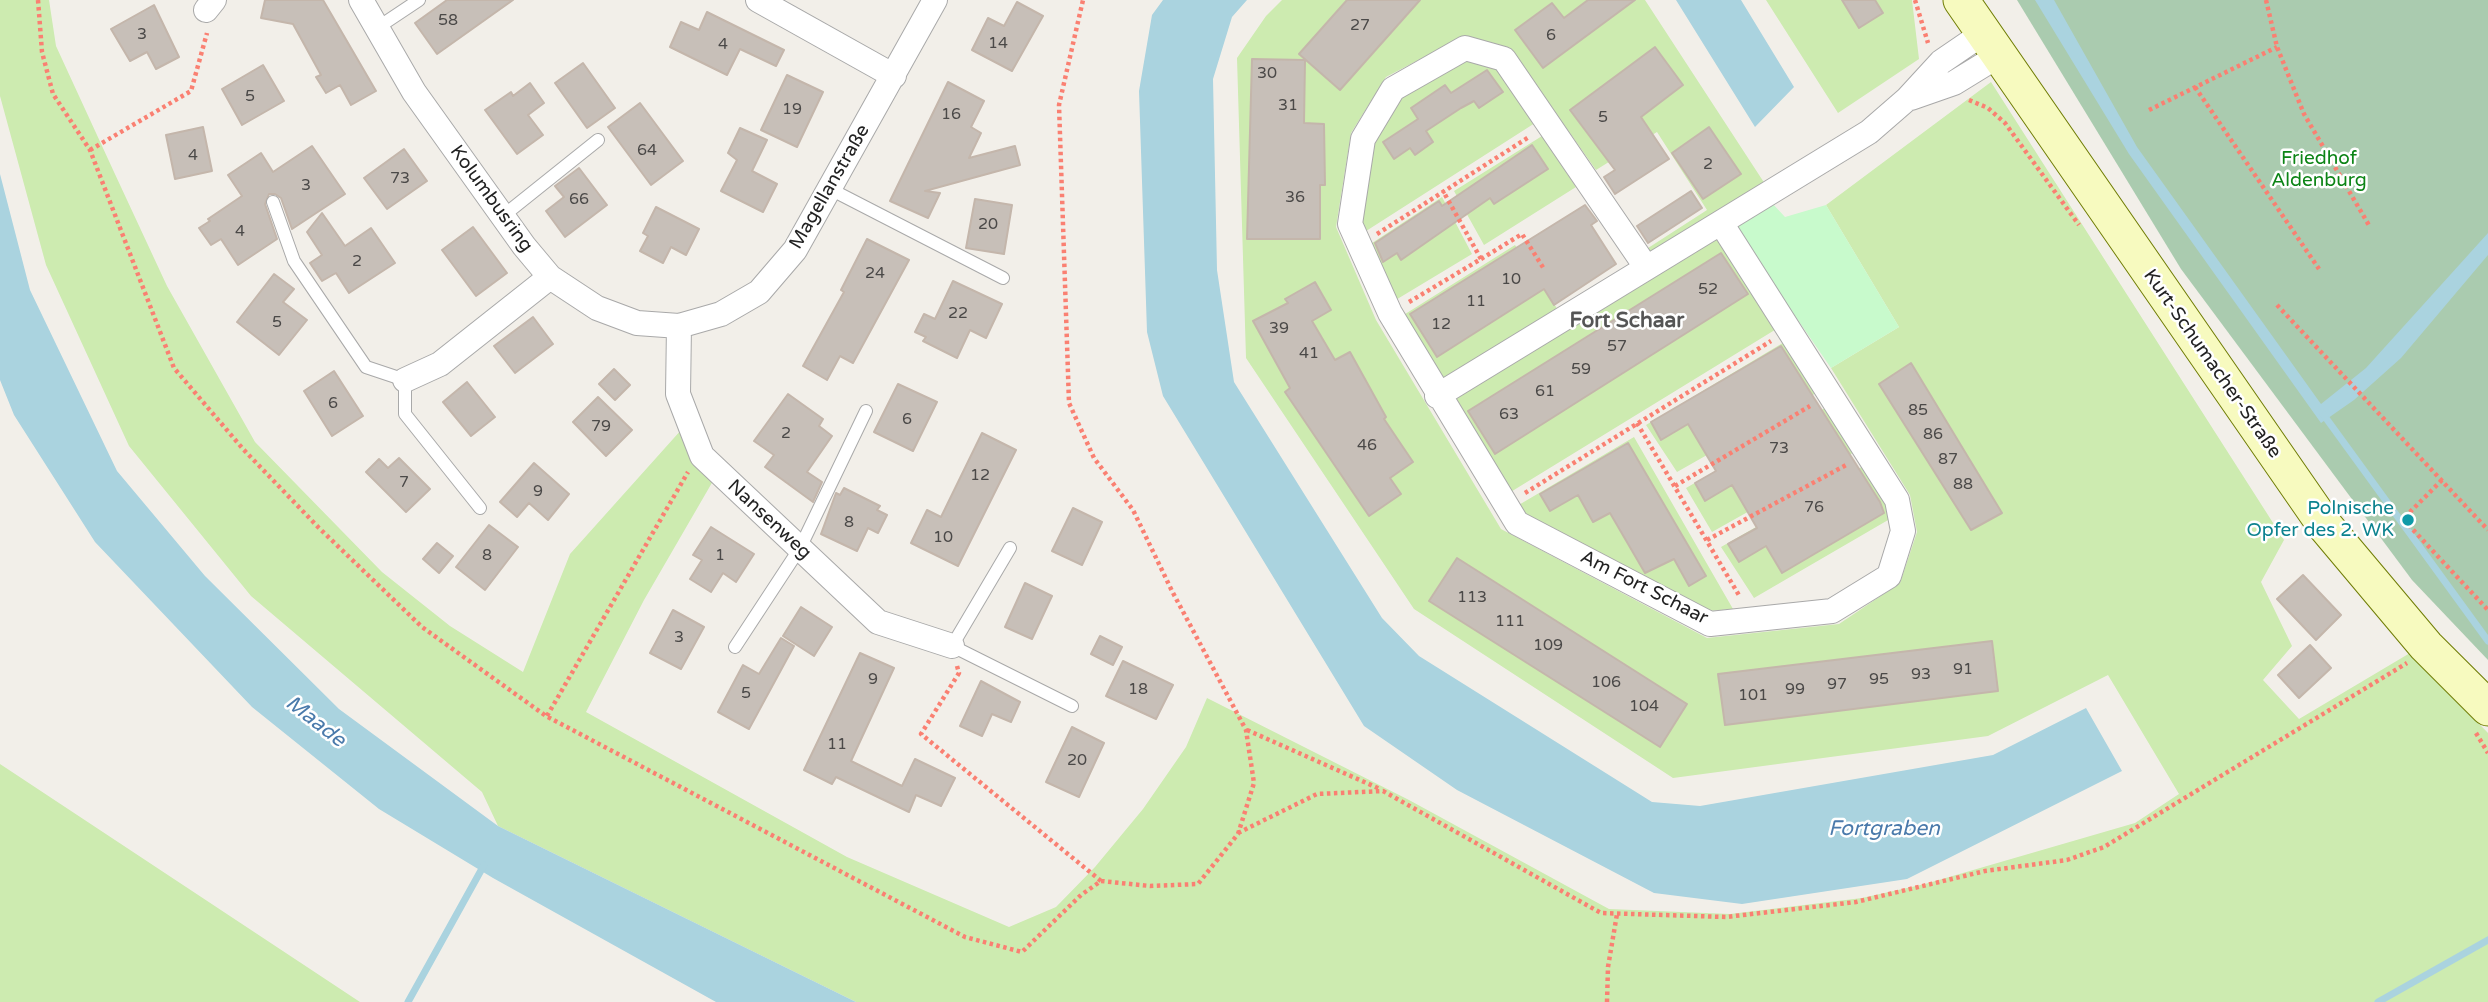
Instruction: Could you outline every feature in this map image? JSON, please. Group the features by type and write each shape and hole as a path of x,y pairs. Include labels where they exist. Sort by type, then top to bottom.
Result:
{"main road":[{"name":"Kurt-Schumacher-Straße","path":"1961,0 2326,527 2426,646 2488,708"}],"street":[{"name":"Kolumbusring","path":"360,0 415,92 550,277 597,307 637,323 679,326"},
{"path":"758,0 894,75"},
{"name":"Magellanstraße","path":"679,326 721,314 759,292 795,250 934,0"},
{"path":"1437,396 1869,132 1907,99 1941,62 1990,45"},
{"name":"Am Fort Schaar","path":"1646,267 1504,59 1465,48 1393,89 1363,139 1350,224 1390,313 1437,396 1517,523 1710,624 1832,611 1889,576 1903,531 1897,500 1721,223"},
{"path":"405,380 440,364 550,277"},
{"name":"Nansenweg","path":"679,326 678,394 702,456 878,622 952,646"}],"lane":[{"path":"377,27 419,0"},
{"path":"503,216 598,141"},
{"path":"830,189 1003,278"},
{"path":"273,202 294,261 366,367 405,380 405,414 480,509"},
{"path":"735,647 800,548 866,411"},
{"path":"1010,548 952,646 1072,706"}],"path":[{"path":"38,0 42,52 53,94 90,149 174,368 243,449 319,528 422,627 546,716 965,937 1022,952 1081,895 1101,881"},
{"path":"952,646 959,673 921,734 1101,881 1150,886 1198,884 1238,834 1254,783 1247,730 1172,592 1133,510 1094,458 1069,402 1059,106 1083,0"},
{"path":"2266,0 2277,47 2304,114 2370,226"},
{"path":"90,149 191,91 208,29 210,5"},
{"path":"2149,110 2277,47"},
{"path":"2195,87 2319,269"},
{"path":"1359,246 1548,125"},
{"path":"1443,191 1481,259"},
{"path":"1390,313 1522,234 1544,269"},
{"path":"2277,304 2488,530"},
{"path":"1505,506 1790,330"},
{"path":"1675,485 1830,393"},
{"path":"1637,423 1753,619"},
{"path":"1707,540 1867,453"},
{"path":"546,716 632,573 692,465 702,456"},
{"path":"2441,480 2403,520 2488,610"},
{"path":"1247,730 1383,790 1601,913 1726,917 1856,902 1985,871 2067,860 2104,847 2411,661"},
{"path":"1238,834 1317,794 1383,790"},
{"path":"1607,1002 1608,967 1617,914"}],"green space":[{"path":"0,0 49,0 56,46 167,286 255,442 382,572 450,626 523,672 570,554 682,429 713,481 644,600 586,712 847,857 1009,927 1056,907 1095,867 1143,809 1186,747 1207,698 1409,800 1609,909 1730,914 1862,898 1925,884 2135,823 2179,794 2108,675 1988,736 1673,778 1414,609 1246,358 1237,58 1266,16 1282,0 1645,0 1765,184 1648,256 1645,250 1707,210 1657,132 1596,170 1510,48 1464,36 1386,77 1351,133 1336,227 1376,320 1501,529 1707,638 1839,624 1900,583 1917,532 1910,495 1831,368 1899,327 1826,205 1991,82 2284,540 2261,582 2292,646 2263,680 2299,719 2410,653 2488,733 2488,1002 856,1002 498,826 482,792 251,596 129,446 46,265 0,96"},
{"path":"1766,0 1912,0 1919,59 1838,113"},
{"name":"Friedhof Aldenburg","path":"2017,0 2488,0 2488,660 2412,580 2181,269"},
{"path":"1467,57 1497,66 1535,123 1363,233 1358,222 1371,142 1398,95"},
{"path":"1542,136 1576,187 1484,245 1454,191"},
{"path":"1442,197 1472,254 1394,301 1366,247"},
{"path":"1772,203 1785,217 1826,205 1899,327 1831,368 1733,226"},
{"path":"1720,235 1778,328 1509,493 1452,399"},
{"path":"1515,245 1558,310 1440,382 1402,316"},
{"path":"1786,341 1818,392 1677,472 1646,425"},
{"path":"1830,405 1858,450 1712,532 1686,488"},
{"path":"1634,437 1733,609 1707,611 1521,513 1517,506"},
{"path":"1865,465 1895,516 1754,598 1721,547"},
{"path":"0,764 360,1002 0,1002"}],"water":[{"name":"Fortgraben","path":"1163,0 1247,0 1232,17 1213,79 1217,270 1234,382 1382,618 1419,656 1652,802 1700,806 1993,755 2086,708 2122,771 1907,879 1742,904 1654,893 1457,790 1364,726 1163,396 1147,332 1139,91 1152,15"},
{"path":"1676,0 1741,0 1794,87 1755,127"},
{"path":"2035,0 2054,0 2137,147 2321,404 2366,368 2488,233 2488,255 2401,358 2354,400 2321,423 2129,154"},
{"name":"Maade","path":"0,174 30,290 117,471 205,576 339,709 498,826 856,1002 716,1002 493,878 379,809 252,707 95,542 14,415 0,380"}],"building":[{"path":"265,0 323,0 376,91 351,105 340,85 326,93 316,77 321,75 293,24 261,18"},
{"path":"447,0 513,0 437,54 415,23"},
{"path":"1347,0 1420,0 1340,90 1299,54"},
{"path":"1588,0 1635,0 1543,68 1515,30 1552,3 1564,18"},
{"path":"1842,0 1875,0 1883,13 1859,28"},
{"path":"1017,2 1043,16 1012,71 972,50 988,18 1004,26"},
{"path":"154,5 179,57 156,69 147,52 130,61 111,29"},
{"path":"707,12 784,50 776,66 740,49 727,75 670,47 681,22 699,30"},
{"path":"1655,47 1683,85 1641,117 1669,159 1615,194 1604,177 1615,170 1570,110"},
{"path":"1252,59 1305,60 1304,123 1324,124 1325,185 1320,185 1320,239 1247,239"},
{"path":"583,63 615,108 587,128 555,83"},
{"path":"263,65 284,101 242,125 222,89"},
{"path":"1487,70 1503,92 1479,108 1474,101 1461,108 1426,131 1433,142 1415,155 1410,148 1394,159 1383,142 1418,119 1411,108 1445,85 1451,93"},
{"path":"787,75 823,92 797,147 761,130"},
{"path":"948,82 984,101 971,127 981,133 969,158 1015,146 1020,165 925,191 940,193 928,218 890,201"},
{"path":"530,83 544,103 528,115 543,135 517,154 485,110 511,92 513,96"},
{"path":"640,103 683,161 651,185 608,127"},
{"path":"203,127 212,171 175,179 166,135"},
{"path":"1709,127 1741,174 1703,199 1672,153"},
{"path":"740,128 767,140 752,171 777,184 763,212 721,191 737,160 728,153"},
{"path":"1532,145 1548,169 1494,204 1490,198 1401,260 1397,253 1383,262 1375,243 1439,201 1442,206"},
{"path":"312,146 345,194 292,229 281,198 269,194 265,204 277,239 238,265 221,239 211,245 199,228 242,196 228,175 261,153 273,172"},
{"path":"404,149 427,181 387,209 364,178"},
{"path":"579,168 607,205 565,237 546,211 564,197 555,186"},
{"path":"1691,191 1702,208 1648,243 1637,226"},
{"path":"975,199 1012,205 1004,254 966,248"},
{"path":"1585,205 1597,221 1591,225 1616,264 1554,305 1544,289 1437,357 1410,314"},
{"path":"656,207 699,229 686,255 671,247 663,263 640,251 648,236 643,233"},
{"path":"322,213 345,246 371,228 395,263 349,293 336,273 322,281 310,263 322,255 307,232"},
{"path":"473,227 507,273 476,296 442,250"},
{"path":"867,239 909,260 853,363 840,356 827,380 803,366 844,292 841,290"},
{"path":"1721,253 1748,294 1495,454 1468,411"},
{"path":"274,274 294,289 283,302 307,320 279,355 237,322"},
{"path":"953,281 1002,304 986,338 970,330 957,358 923,341 926,337 915,332 924,314 935,319"},
{"path":"1315,282 1331,310 1312,321 1335,360 1350,352 1386,417 1384,419 1413,462 1390,478 1401,494 1369,516 1285,392 1290,388 1253,321 1288,303 1285,299"},
{"path":"533,317 553,344 515,373 494,346"},
{"path":"1781,346 1880,502 1884,513 1782,573 1766,546 1739,562 1728,544 1757,528 1732,485 1705,501 1695,483 1716,471 1688,424 1661,440 1651,422"},
{"path":"1911,363 2002,513 1971,530 1879,384"},
{"path":"614,369 630,385 615,400 599,384"},
{"path":"334,371 363,416 332,436 304,391"},
{"path":"467,382 495,417 471,436 443,402"},
{"path":"898,384 937,402 913,451 874,432"},
{"path":"788,394 823,419 819,426 832,436 807,472 822,482 813,502 765,467 774,455 754,441"},
{"path":"598,397 632,430 606,456 573,422"},
{"path":"982,433 1016,450 958,566 911,543 927,510 941,517"},
{"path":"1628,443 1706,576 1689,586 1674,559 1645,573 1610,513 1593,522 1578,495 1550,511 1540,494"},
{"path":"399,458 430,489 406,512 366,472 379,459 388,468"},
{"path":"534,463 569,494 548,520 529,503 517,517 500,502"},
{"path":"844,488 880,506 877,510 887,515 878,533 868,528 857,551 821,534 836,493 840,495"},
{"path":"1073,508 1102,522 1082,565 1052,551"},
{"path":"489,525 518,547 485,590 456,567"},
{"path":"711,527 754,554 736,582 723,573 711,592 690,579 702,560 693,555"},
{"path":"437,543 453,556 439,573 423,559"},
{"path":"1457,558 1687,704 1660,747 1429,601"},
{"path":"2303,575 2341,615 2316,640 2277,599"},
{"path":"1025,583 1052,596 1032,639 1005,627"},
{"path":"801,607 832,627 814,656 783,636"},
{"path":"673,610 704,627 681,669 650,653"},
{"path":"1100,636 1122,647 1113,665 1091,654"},
{"path":"781,638 794,646 749,729 718,712 743,665 759,674"},
{"path":"1992,641 1998,691 1725,725 1718,674"},
{"path":"2310,645 2331,668 2299,698 2278,675"},
{"path":"860,653 894,668 851,761 902,786 915,759 955,778 941,806 916,795 909,812 836,777 832,784 804,770"},
{"path":"1123,661 1173,685 1156,719 1106,696"},
{"path":"981,681 1020,702 1011,722 992,714 982,736 960,726"},
{"path":"1072,727 1104,743 1079,797 1046,782"}],"waterway":[{"path":"2323,414 2488,641"},
{"path":"408,1002 484,865"},
{"path":"2378,1002 2488,940"}],"place":[{"name":"Polnische Opfer des 2. WK","path":"2408,520"}],"district":[{"name":"Fort Schaar","path":"1627,321"}]}
